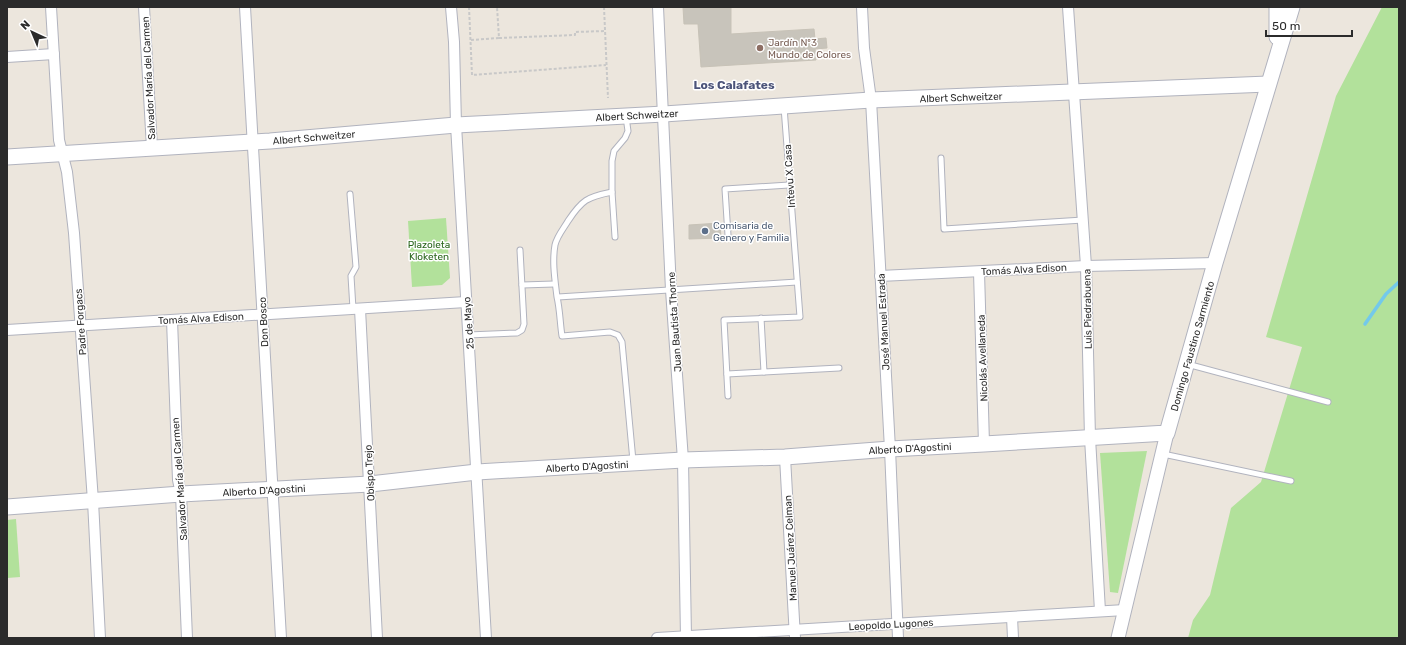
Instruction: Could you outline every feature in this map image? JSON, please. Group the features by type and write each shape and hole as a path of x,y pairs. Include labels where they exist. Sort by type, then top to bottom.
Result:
{"main road":[{"path":"1276,56 1277,7"},
{"path":"1276,56 1292,7"},
{"name":"Domingo Faustino Sarmiento","path":"1167,432 1215,262 1276,56"},
{"name":"Albert Schweitzer","path":"7,157 253,142 456,125 664,114 871,100 1268,84"},
{"name":"Alberto D'Agostini","path":"7,507 181,494 370,484 477,472 683,460 785,457 1167,432"}],"street":[{"name":"Padre Forgacs","path":"51,7 59,140 67,172 74,233 93,501 100,638"},
{"name":"Salvador María del Carmen","path":"144,7 152,148"},
{"name":"Don Bosco","path":"245,7 281,638"},
{"name":"25 de Mayo","path":"451,7 454,42 456,125 486,638"},
{"name":"Juan Bautista Thorne","path":"658,7 671,290 683,460 686,637"},
{"name":"José Manuel Estrada","path":"862,7 864,48 871,100 890,449 898,638"},
{"name":"Luis Piedrabuena","path":"1068,7 1086,266 1090,438 1100,611"},
{"path":"7,57 54,54"},
{"name":"Tomás Alva Edison","path":"880,276 1086,266 1172,265 1215,262"},
{"name":"Nicolás Avellaneda","path":"980,272 984,444"},
{"name":"Tomás Alva Edison","path":"7,330 466,302"},
{"name":"Obispo Trejo","path":"356,309 370,484 377,638"},
{"name":"Salvador María del Carmen","path":"172,320 178,480 181,494 188,638"},
{"name":"Domingo Faustino Sarmiento","path":"1118,638 1167,432"},
{"name":"Manuel Juárez Celman","path":"785,457 795,634"},
{"name":"Leopoldo Lugones","path":"657,638 795,634 897,624 1125,610"},
{"path":"1012,617 1013,638"}],"lane":[{"name":"Intevu X Casa","path":"761,318 800,317 784,106"},
{"path":"615,237 612,192 612,161 614,151 628,132 626,116"},
{"path":"941,158 944,229 1083,220"},
{"path":"728,235 725,189 789,185"},
{"path":"612,192 591,197 584,201 576,209 558,236 555,245 554,284 558,297 562,336 610,332 618,335 622,342 633,463"},
{"path":"350,194 356,267 351,276 356,309"},
{"path":"468,335 517,333 522,330 524,324 520,250"},
{"path":"558,297 797,282"},
{"path":"522,285 554,284"},
{"path":"728,396 724,320 761,318 764,372"},
{"path":"1186,364 1328,402"},
{"path":"727,374 838,368"},
{"path":"1162,454 1291,481"}],"path":[{"path":"468,7 472,75 606,65"},
{"path":"497,7 499,38"},
{"path":"604,7 608,98"},
{"path":"471,40 575,35 575,32 605,31"}],"green space":[{"path":"1382,7 1399,7 1399,638 1188,638 1193,620 1210,595 1231,508 1261,482 1302,347 1266,337 1336,96"},
{"name":"Plazoleta Kloketen","path":"446,218 450,278 442,285 412,287 408,221"},
{"path":"1147,451 1118,593 1110,592 1100,453"},
{"path":"16,519 20,577 7,578 7,520"}],"building":[{"name":"Jardín Nº3 Mundo de Colores","path":"683,7 731,7 731,34 814,29 815,39 826,38 827,48 815,49 816,60 701,67 698,24 684,24"},
{"name":"Comisaria de Genero y Familia","path":"720,223 721,238 689,239 689,225"}],"waterway":[{"path":"1365,324 1386,294 1399,282"}],"place":[{"name":"Jardín Nº3 Mundo de Colores","path":"760,48"},
{"name":"Comisaria de Genero y Familia","path":"705,231"}],"district":[{"name":"Los Calafates","path":"734,85"}]}
